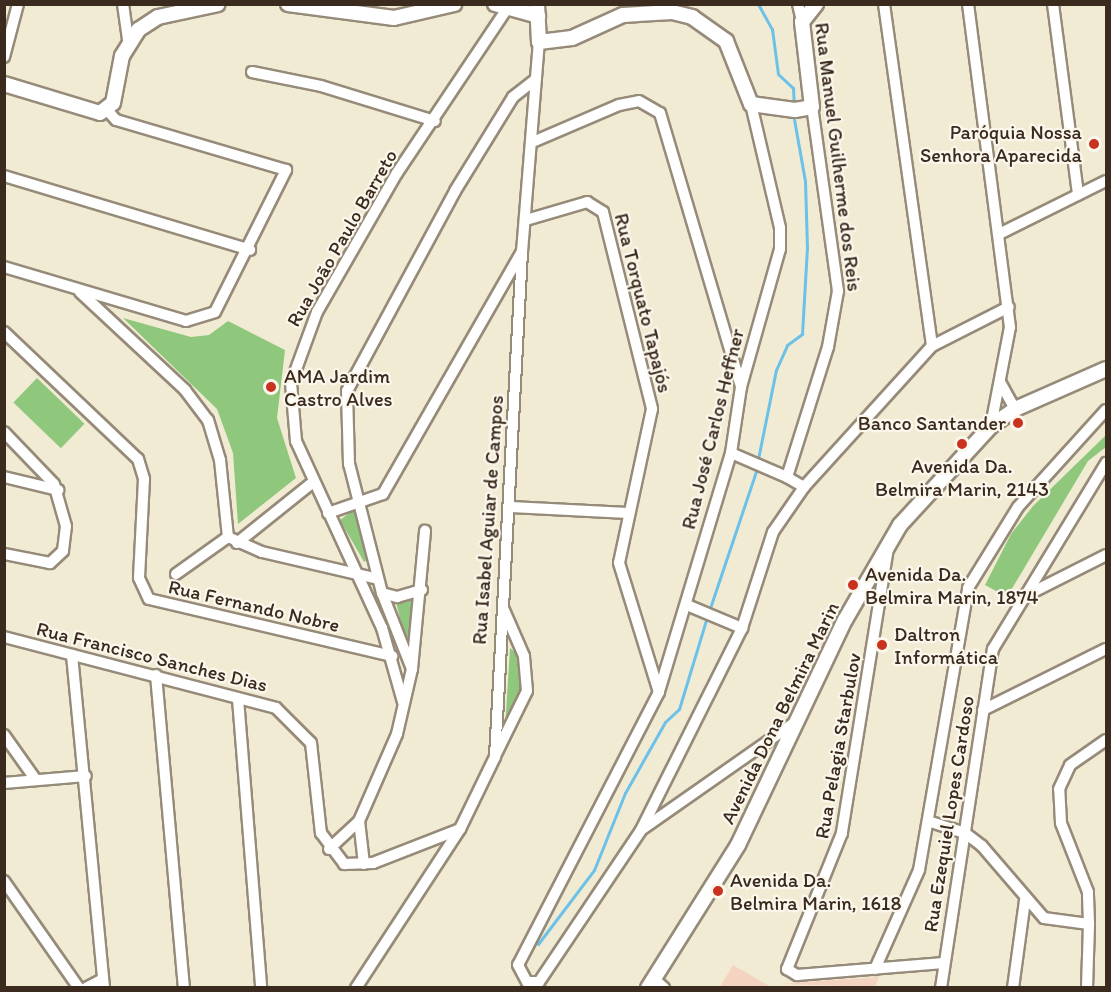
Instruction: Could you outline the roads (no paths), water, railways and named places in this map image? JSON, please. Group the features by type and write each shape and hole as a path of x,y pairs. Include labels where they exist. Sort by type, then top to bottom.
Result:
{"main road":[{"path":"4,84 91,113 106,110 128,40 162,11 218,4"},
{"path":"288,4 394,18 454,4"},
{"path":"802,22 816,4"},
{"path":"501,7 538,10"},
{"name":"Rua Isabel Aguiar de Campos","path":"538,10 539,42"},
{"name":"Rua José Carlos Heffner","path":"539,42 572,38 632,13 692,17 726,41 752,104"},
{"name":"Rua Manuel Guilherme dos Reis","path":"802,22 812,107"},
{"path":"752,104 812,107"},
{"name":"Avenida Dona Belmira Marin","path":"655,984 738,845 797,721 889,539 933,483 991,426 1014,409 1107,369"}],"street":[{"path":"4,57 18,4"},
{"path":"123,4 128,40"},
{"name":"Rua Manuel Guilherme dos Reis","path":"798,4 802,22"},
{"path":"884,4 932,346"},
{"path":"968,4 1009,307 1010,339 991,426"},
{"path":"1053,4 1078,194"},
{"name":"Rua João Paulo Barreto","path":"403,702 392,656 360,577 312,483 290,415 297,356 397,173 435,121 501,7"},
{"name":"Rua Isabel Aguiar de Campos","path":"356,987 460,829 495,757 511,507 522,252 535,141 539,42"},
{"path":"252,72 321,86 435,121"},
{"path":"412,669 381,593 346,445 347,392 354,372 513,97 536,79"},
{"path":"535,141 619,105 639,101 660,113 741,387"},
{"name":"Rua José Carlos Heffner","path":"641,830 539,981 522,980 518,965 659,692 731,453 741,387 780,249 780,228 752,104"},
{"name":"Rua Manuel Guilherme dos Reis","path":"787,477 828,347 838,291 812,107"},
{"path":"4,267 80,292 197,321 215,312 250,249 286,170 116,120 106,110"},
{"path":"4,176 250,249"},
{"path":"999,234 1107,181"},
{"name":"Rua Torquato Tapajós","path":"526,220 587,202 603,212 652,409 628,513 620,574 659,692"},
{"path":"328,513 383,494 522,252"},
{"path":"80,292 185,390 208,420 220,460 232,540"},
{"path":"641,830 742,628 773,532 804,487 932,346 1009,307"},
{"name":"Rua Fernando Nobre","path":"4,332 138,459 144,479 139,578 149,599 392,656"},
{"path":"1000,382 1014,409"},
{"path":"875,969 919,870 931,822 968,588 1018,507 1107,410"},
{"path":"4,432 58,490 66,526 60,557 44,564 4,554"},
{"path":"731,453 787,477 804,487"},
{"name":"Rua Ezequiel Lopes Cardoso","path":"941,987 993,649 1107,463"},
{"path":"4,477 58,490"},
{"path":"176,574 232,540 312,483"},
{"path":"511,507 628,513"},
{"path":"425,531 422,590 412,669 390,759 359,821 329,849 344,864 364,864 460,829"},
{"name":"Rua Pelagia Starbulov","path":"889,539 842,833 786,964 797,975 944,963"},
{"path":"232,540 360,577 378,579"},
{"path":"1025,596 1107,555"},
{"path":"381,593 397,597 422,590"},
{"path":"687,605 742,628"},
{"path":"495,757 527,691 524,656 504,609"},
{"name":"Rua Francisco Sanches Dias","path":"4,637 276,708 309,738 319,826 329,849"},
{"path":"983,710 1107,650"},
{"path":"72,656 86,776 103,983 86,987"},
{"path":"156,675 184,987"},
{"path":"238,699 261,987"},
{"path":"641,830 797,721"},
{"path":"4,735 36,780"},
{"path":"1087,987 1088,892 1061,823 1059,789 1070,765 1107,740"},
{"path":"4,783 86,776"},
{"path":"359,821 364,864"},
{"path":"931,822 965,833 1044,918 1089,924"},
{"path":"4,881 79,987"},
{"path":"1012,987 1026,900"}],"waterway":[{"path":"758,4 772,29 778,74 793,88 794,105"},
{"path":"758,459 776,370 787,345 802,334 807,248 805,181 794,119"},
{"path":"709,611 757,468"},
{"path":"538,944 594,870 625,793 665,722 679,709 707,617"}],"place":[{"name":"Paróquia Nossa Senhora Aparecida","path":"1094,144"},
{"name":"AMA Jardim Castro Alves","path":"271,387"},
{"name":"Banco Santander","path":"1018,423"},
{"name":"Avenida Da. Belmira Marin, 2143","path":"962,444"},
{"name":"Avenida Da. Belmira Marin, 1874","path":"853,585"},
{"name":"Daltron Informática","path":"882,645"},
{"name":"Avenida Da. Belmira Marin, 1618","path":"718,891"}]}
